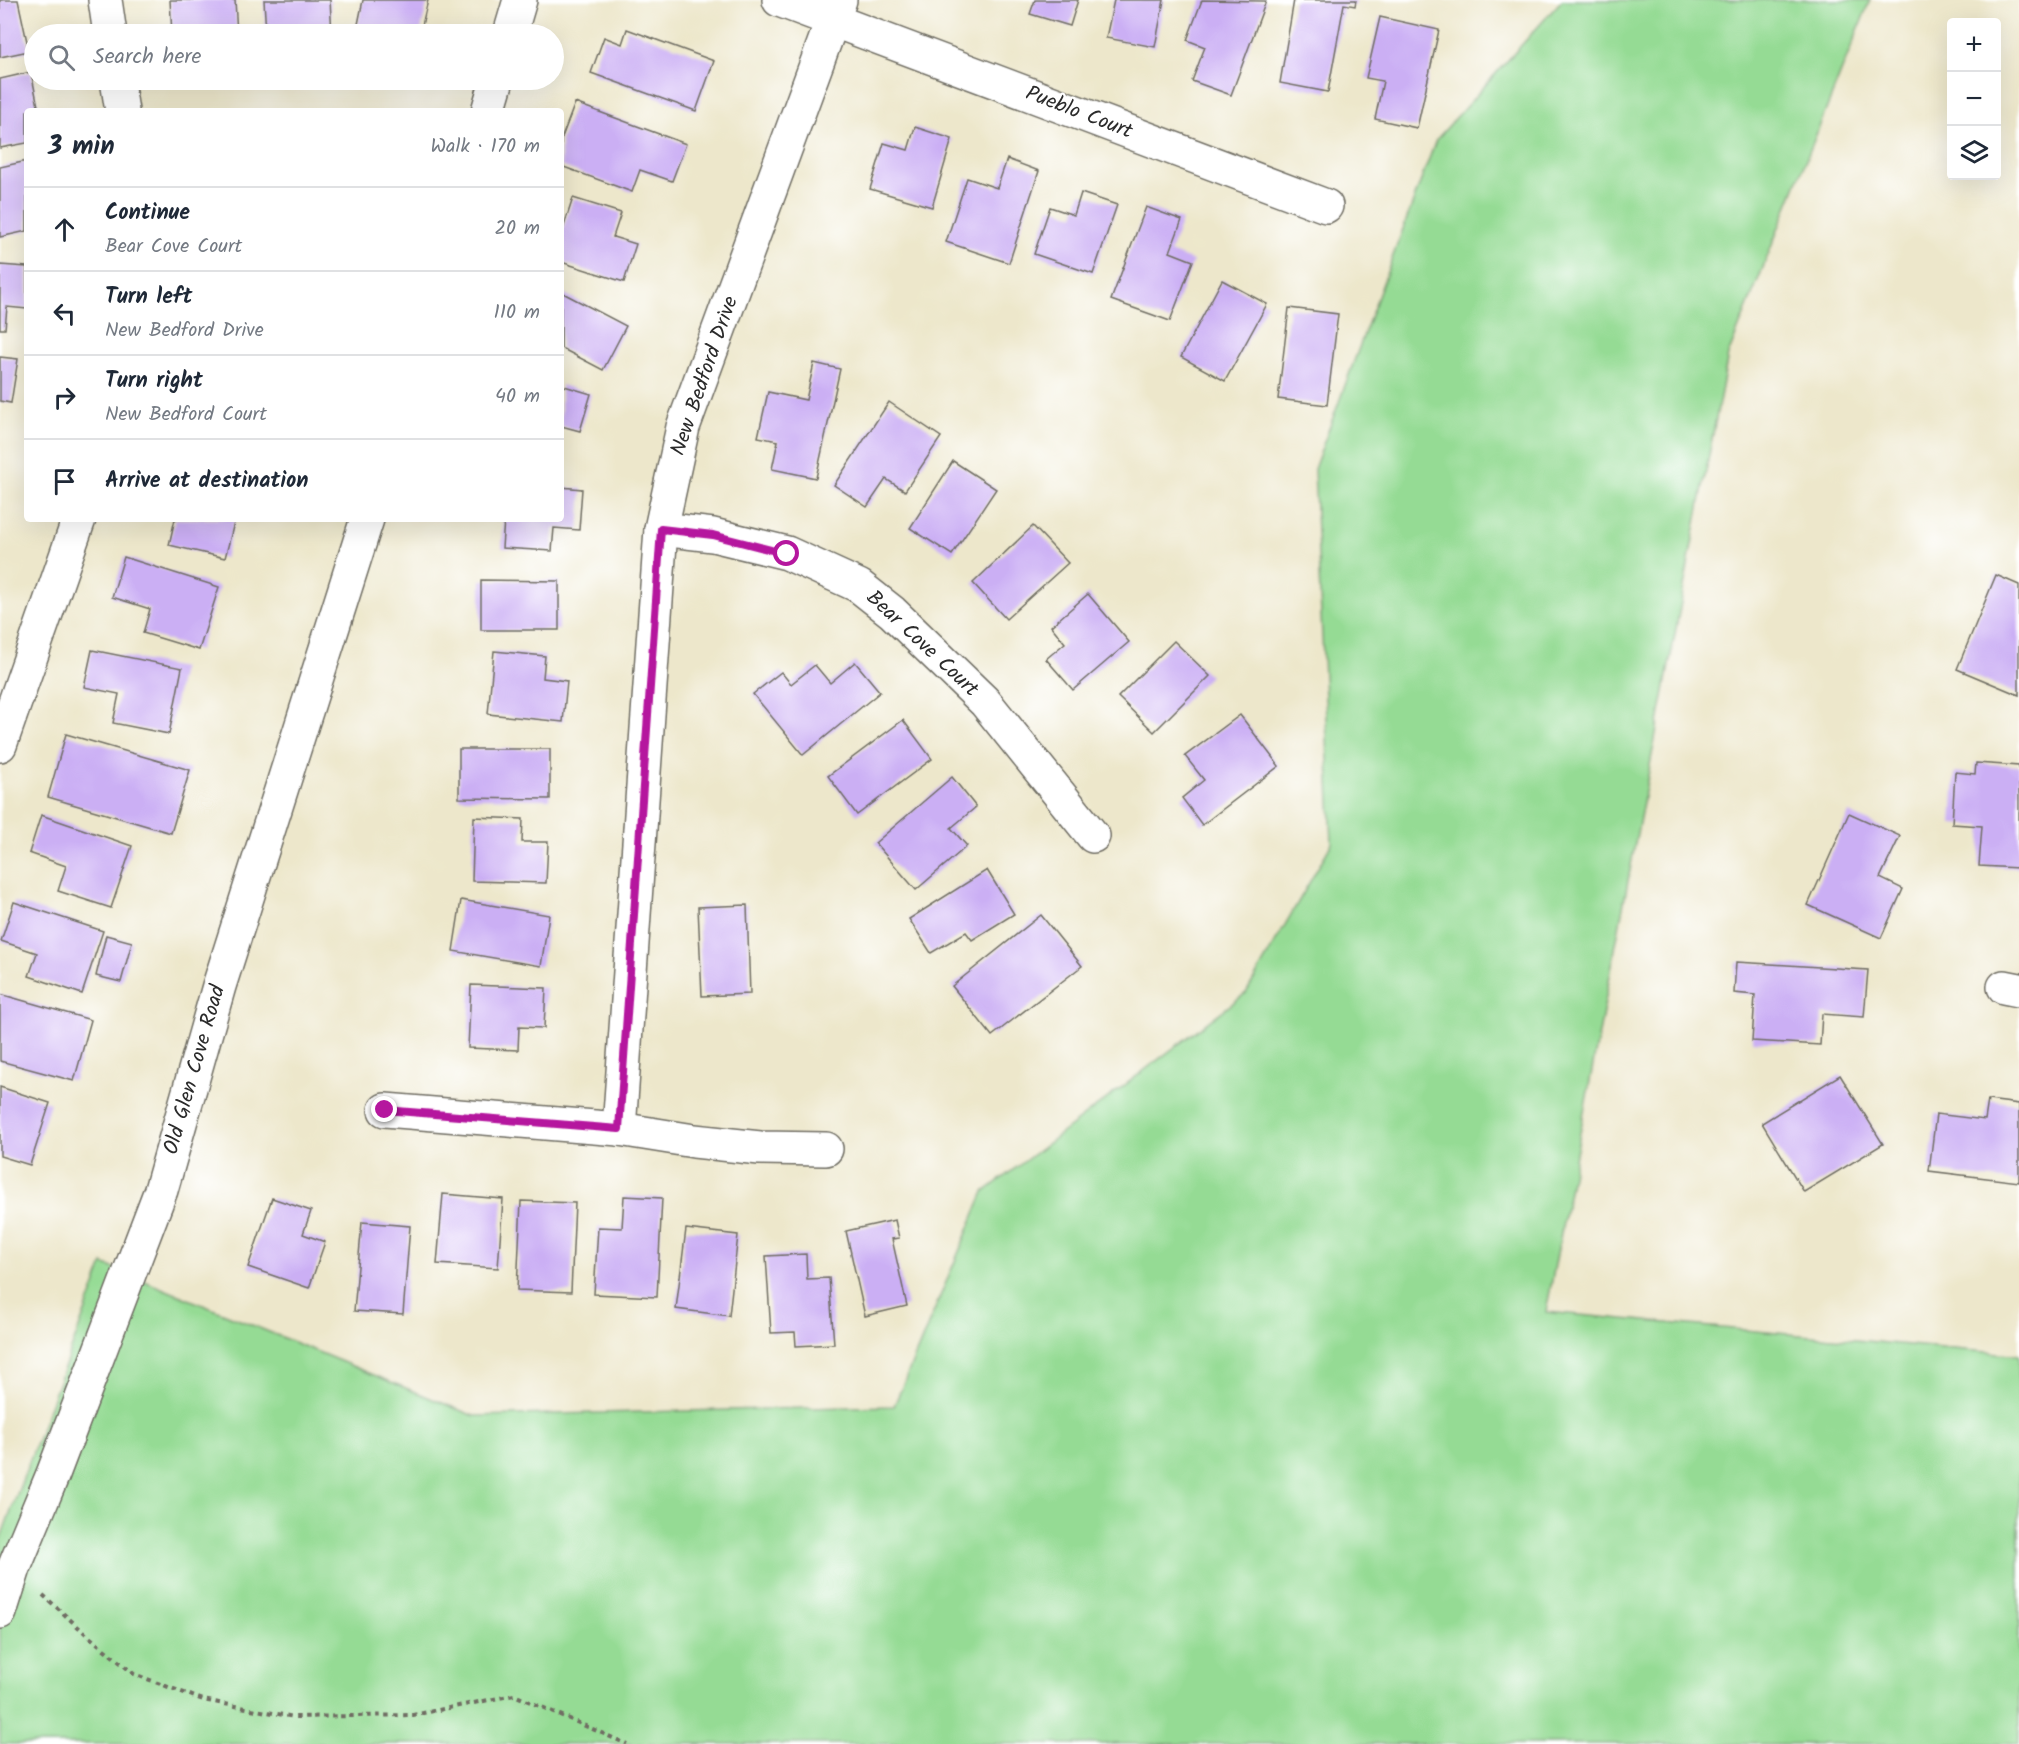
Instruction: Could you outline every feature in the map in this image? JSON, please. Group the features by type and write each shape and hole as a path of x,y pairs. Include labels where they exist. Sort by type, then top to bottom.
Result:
{"street":[{"path":"105,0 109,24"},
{"path":"513,24 520,0"},
{"name":"Pueblo Court","path":"778,0 836,10 1326,206"},
{"name":"New Bedford Drive","path":"619,1129 661,529 683,428 836,10"},
{"path":"119,90 122,108"},
{"path":"489,108 494,90"},
{"path":"0,745 78,522"},
{"name":"Old Glen Cove Road","path":"0,1612 14,1568 53,1474 161,1190 219,986 366,522"},
{"name":"Bear Cove Court","path":"661,529 713,535 787,554 859,586 892,612 985,702 1093,836"},
{"path":"385,1110 619,1129 694,1141 760,1148 826,1149"}],"path":[{"path":"14,1568 134,1674 203,1700 294,1718 413,1715 514,1695 627,1744"}],"green space":[{"path":"1562,0 1870,0 1728,355 1546,1312 2019,1355 2019,1744 0,1744 0,1540 103,1264 474,1416 894,1406 984,1192 1246,993 1332,843 1314,469 1436,140"}],"building":[{"path":"0,0 18,0 24,28 24,52 0,57"},
{"path":"170,0 235,0 236,24 171,24"},
{"path":"264,0 330,0 331,24 265,24"},
{"path":"363,0 428,0 422,24 358,24"},
{"path":"1035,0 1078,0 1070,26 1030,14"},
{"path":"1114,0 1164,0 1155,47 1106,38"},
{"path":"1202,0 1266,1 1231,95 1192,81 1205,47 1187,40"},
{"path":"1294,0 1356,0 1355,6 1344,4 1328,92 1280,83"},
{"path":"1380,17 1439,30 1417,128 1375,119 1383,81 1366,78"},
{"path":"627,29 714,61 696,111 591,73 604,37 622,44"},
{"path":"24,74 24,90 35,90 38,108 24,108 24,144 0,148 0,79"},
{"path":"575,103 686,144 672,181 640,170 632,192 564,167 564,132"},
{"path":"915,127 952,139 932,207 870,189 884,143 908,150"},
{"path":"1007,159 1039,171 1009,263 946,242 967,178 997,188"},
{"path":"24,162 24,232 0,237 0,167"},
{"path":"1081,193 1117,205 1093,274 1034,254 1050,207 1074,215"},
{"path":"573,198 621,213 613,237 636,244 624,282 564,263 564,226"},
{"path":"1146,207 1182,220 1170,252 1193,261 1170,321 1111,300"},
{"path":"0,265 24,267 24,309 7,307 5,329 0,329"},
{"path":"1222,280 1267,304 1225,381 1181,357"},
{"path":"564,294 626,326 603,370 564,350"},
{"path":"1289,308 1338,314 1327,405 1278,399"},
{"path":"0,357 18,359 11,403 0,401"},
{"path":"814,363 840,369 816,478 772,469 778,441 758,437 768,392 806,400"},
{"path":"564,386 591,394 580,431 564,427"},
{"path":"889,402 941,437 905,491 886,479 867,507 834,485"},
{"path":"953,461 996,489 952,555 910,528"},
{"path":"564,487 582,489 579,530 554,528 552,551 502,548 504,522 564,522"},
{"path":"174,522 234,522 225,558 169,545"},
{"path":"1033,526 1068,563 1006,619 973,583"},
{"path":"124,557 219,587 199,650 143,633 150,609 112,597"},
{"path":"1996,575 2019,585 2019,695 1957,669"},
{"path":"481,580 559,581 559,630 481,630"},
{"path":"1088,594 1129,642 1073,690 1046,659 1065,643 1051,626"},
{"path":"1174,641 1210,676 1154,732 1118,697"},
{"path":"92,650 182,668 169,734 113,723 119,694 84,687"},
{"path":"494,651 545,656 543,678 567,681 563,722 488,714"},
{"path":"855,662 880,692 803,755 753,694 781,672 791,684 815,665 830,683"},
{"path":"1240,715 1279,766 1202,825 1182,798 1204,780 1185,756"},
{"path":"903,720 932,759 857,815 828,776"},
{"path":"66,734 190,770 171,833 48,797"},
{"path":"459,749 550,749 550,799 459,798"},
{"path":"1976,763 2019,766 2019,868 1979,866 1982,826 1952,824 1955,772 1975,774"},
{"path":"952,777 976,807 951,828 967,846 916,890 875,843"},
{"path":"1849,813 1900,836 1880,878 1903,889 1881,938 1808,905"},
{"path":"41,815 132,846 111,908 58,891 66,866 29,853"},
{"path":"474,817 523,819 522,842 548,842 546,883 472,881"},
{"path":"987,870 1014,914 972,940 966,932 931,953 909,919"},
{"path":"461,900 549,915 541,966 453,951"},
{"path":"14,902 103,931 82,994 29,976 37,953 1,941"},
{"path":"747,905 750,994 702,996 698,907"},
{"path":"1041,915 1082,966 992,1036 952,986"},
{"path":"106,935 132,942 121,982 96,976"},
{"path":"1736,962 1868,970 1864,1017 1822,1014 1820,1045 1752,1041 1755,995 1734,993"},
{"path":"471,985 546,988 544,1028 519,1027 518,1050 468,1048"},
{"path":"0,994 91,1020 74,1081 0,1061"},
{"path":"1840,1075 1883,1144 1804,1192 1762,1123"},
{"path":"0,1087 50,1103 30,1165 0,1156"},
{"path":"1988,1100 2019,1104 2019,1182 1929,1171 1936,1114 1985,1120"},
{"path":"443,1194 503,1199 498,1268 437,1264"},
{"path":"624,1196 662,1198 657,1297 594,1294 598,1227 622,1228"},
{"path":"272,1198 311,1211 303,1234 325,1242 309,1288 248,1267"},
{"path":"521,1201 575,1203 571,1292 517,1290"},
{"path":"895,1220 899,1238 892,1239 907,1306 865,1316 846,1231"},
{"path":"362,1222 410,1226 403,1314 354,1311"},
{"path":"686,1229 738,1235 729,1316 676,1309"},
{"path":"806,1254 807,1279 829,1278 834,1344 796,1346 795,1332 771,1333 766,1256"}],"route":[{"path":"385,1110 619,1129 661,529 713,535 787,554"}]}
